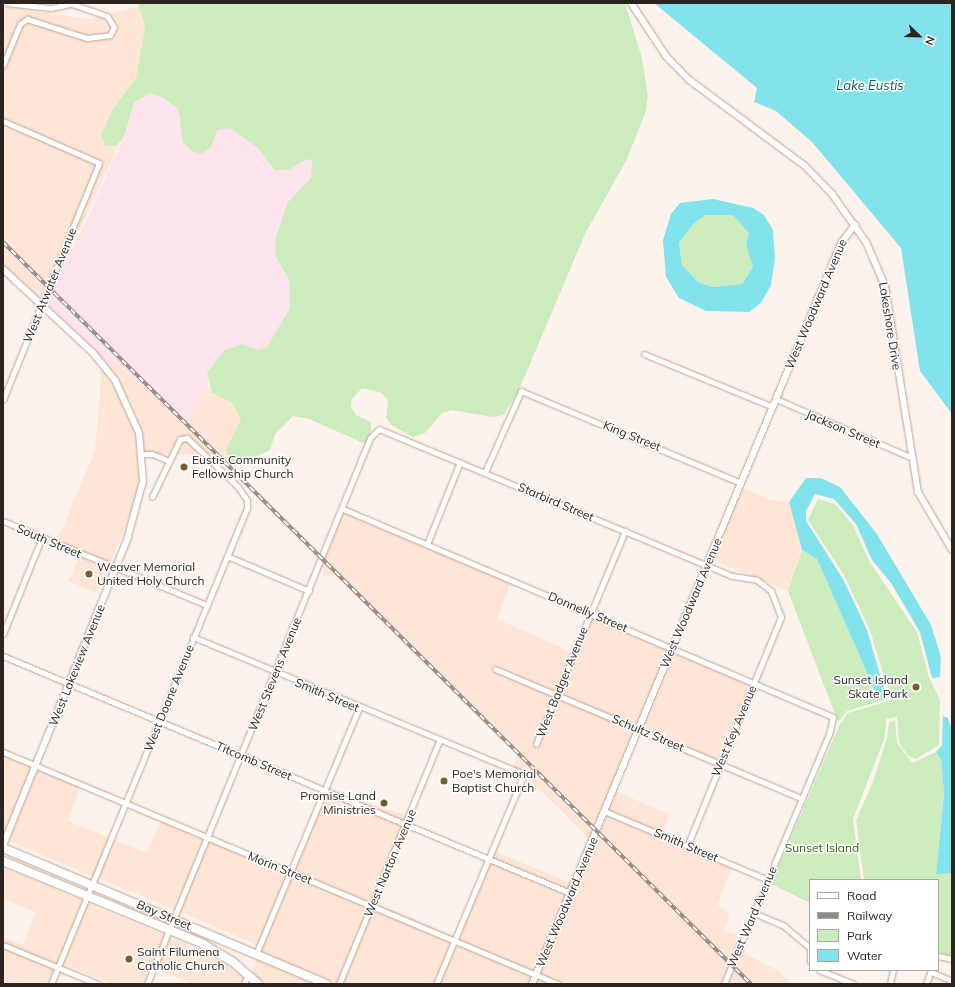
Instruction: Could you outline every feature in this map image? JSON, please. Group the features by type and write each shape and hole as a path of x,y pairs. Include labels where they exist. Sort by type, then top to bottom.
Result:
{"main road":[{"name":"Bay Street","path":"3,848 326,984"},
{"name":"Bay Street","path":"3,861 170,930 233,962 258,984"}],"street":[{"path":"3,65 20,24 27,19 87,38 110,35 114,27 107,16 74,3 51,8 6,3"},
{"name":"Lakeshore Drive","path":"631,3 650,36 688,79 805,166 855,225 874,256 885,286 910,457 921,500 952,550"},
{"name":"West Atwater Avenue","path":"3,122 92,158 98,162 98,171 40,302 3,399"},
{"name":"West Woodward Avenue","path":"532,984 841,243 855,225"},
{"name":"West Lakeview Avenue","path":"3,269 40,302 115,380 130,407 142,454 142,486 138,509 116,568 3,845"},
{"path":"644,354 773,407"},
{"name":"King Street","path":"485,472 521,391 741,483"},
{"name":"Jackson Street","path":"776,399 910,457"},
{"name":"Starbird Street","path":"377,430 393,432 460,462 707,565 736,576 750,577 768,587 781,617"},
{"name":"West Stevens Avenue","path":"147,984 343,509 370,438 377,430"},
{"name":"West Doane Avenue","path":"51,984 247,508 247,500 228,476 187,438 180,439 169,461"},
{"path":"142,454 152,454 169,461 152,497"},
{"path":"427,544 460,462"},
{"name":"Donnelly Street","path":"343,509 672,648 755,681 833,717"},
{"name":"South Street","path":"3,521 207,605"},
{"name":"West Badger Avenue","path":"536,744 625,531"},
{"path":"3,634 42,537"},
{"path":"227,556 308,591"},
{"name":"West Key Avenue","path":"687,846 781,617"},
{"name":"Smith Street","path":"193,637 359,708 524,774 488,858"},
{"name":"Titcomb Street","path":"3,656 570,893"},
{"name":"Schultz Street","path":"495,669 801,798"},
{"path":"256,954 359,708"},
{"name":"West Ward Avenue","path":"724,984 829,734 833,717"},
{"name":"West Norton Avenue","path":"339,984 439,741"},
{"name":"Morin Street","path":"3,752 558,984"},
{"name":"Smith Street","path":"604,811 768,880"},
{"path":"436,984 488,858"},
{"path":"754,913 784,926 809,948"},
{"path":"3,945 98,984"},
{"path":"939,956 952,959"},
{"path":"822,971 854,984"},
{"path":"890,984 893,971"},
{"path":"926,984 931,971 952,981"},
{"path":"244,984 248,974"}],"shaded area":[{"path":"139,6 145,26 136,78 101,135 115,146 121,140 60,272 45,290 34,292 3,266 3,7 91,19"},
{"path":"150,93 164,98 178,109 179,124 210,148 218,130 230,128 258,148 275,170 289,170 308,159 312,161 311,178 288,202 275,255 289,280 290,308 267,347 260,350 243,344 207,383 209,387 186,424 118,364 108,365 34,292 45,290 61,272 90,214 123,139 134,103"},
{"path":"118,364 186,424 209,387 212,394 232,403 241,419 226,449 231,462 237,466 230,472 211,454 145,455 133,406 108,365"},
{"path":"102,368 127,408 136,434 139,485 136,502 97,593 68,581 81,553 42,534 55,539 61,532 95,451"},
{"path":"743,488 771,500 789,502 802,550 788,591 712,560"},
{"path":"340,509 512,578 497,619 574,653 589,613 669,647 588,843 586,836 558,807 514,767 517,753 334,574 324,576 323,564 318,559"},
{"path":"675,650 755,684 720,768 639,734"},
{"path":"3,750 33,763 3,836"},
{"path":"40,765 82,782 68,821 147,853 163,816 293,872 329,789 410,817 373,901 455,937 491,850 571,883 529,984 333,984 259,952 261,947 216,927 8,841"},
{"path":"620,782 617,792 669,814 662,836 732,867 717,904 730,914 723,930 746,938 745,954 777,970 791,984 536,984"},
{"path":"3,867 220,959 254,984 191,984 157,969 148,984 112,984 59,962 51,984 3,984 3,937 23,945 36,912 3,899"},
{"path":"257,958 318,984 263,984 252,973"}],"green space":[{"path":"138,3 625,3 642,58 648,96 646,111 627,159 585,234 519,390 504,415 492,417 452,410 442,413 425,433 413,437 391,425 386,418 388,401 382,393 362,388 352,399 351,407 356,415 371,422 370,446 309,419 293,416 275,434 270,450 237,466 231,462 226,449 241,419 232,403 212,393 207,373 224,350 243,344 259,350 267,347 290,308 289,280 275,255 276,237 288,202 311,178 312,161 307,159 289,170 275,170 258,148 230,128 218,130 210,148 201,154 192,151 183,142 178,109 164,98 150,93 134,103 123,139 115,146 105,145 101,135 113,109 136,78 145,27"},
{"path":"706,215 733,215 750,233 746,245 753,267 742,284 714,287 698,282 682,265 679,243 693,224"},
{"name":"Sunset Island","path":"818,499 835,504 853,525 869,561 917,632 929,677 940,700 939,745 916,759 908,756 899,742 897,717 886,719 885,737 853,819 861,879 809,879 809,903 771,884 840,724 848,713 891,700 870,630 844,575 808,520"},
{"path":"802,550 817,559 876,693 884,700 847,711 838,722 788,591"},
{"path":"895,720 897,743 912,763 936,752 941,759 944,794 936,873 952,873 952,963 939,957 939,879 864,879 856,820 873,782 887,738 889,722"}],"water":[{"name":"Lake Eustis","path":"654,3 952,3 952,414 920,371 901,248 812,142 776,111 754,102 757,88"},
{"path":"713,199 753,208 764,215 773,230 775,259 771,285 761,303 749,312 706,311 679,298 666,277 663,240 671,214 680,203","holes":["706,215 733,215 749,233 746,245 753,267 742,284 713,287 698,282 682,265 679,243 693,224"]},
{"path":"806,478 821,478 840,487 877,534 931,625 941,657 940,677 932,678 920,632 891,583 872,560 856,524 834,499 815,494 806,511 806,521 843,579 867,630 887,699 882,700 876,693 817,559 802,550 789,502"},
{"path":"943,716 948,718 952,731 952,873 936,874 944,794 941,759 936,752 942,745"}],"railway":[{"path":"3,242 751,984"}],"place":[{"name":"Eustis Community Fellowship Church","path":"184,467"},
{"name":"Weaver Memorial United Holy Church","path":"89,574"},
{"name":"Sunset Island Skate Park","path":"916,687"},
{"name":"Poe's Memorial Baptist Church","path":"444,781"},
{"name":"Promise Land Ministries","path":"384,803"},
{"name":"Saint Filumena Catholic Church","path":"129,959"}]}
